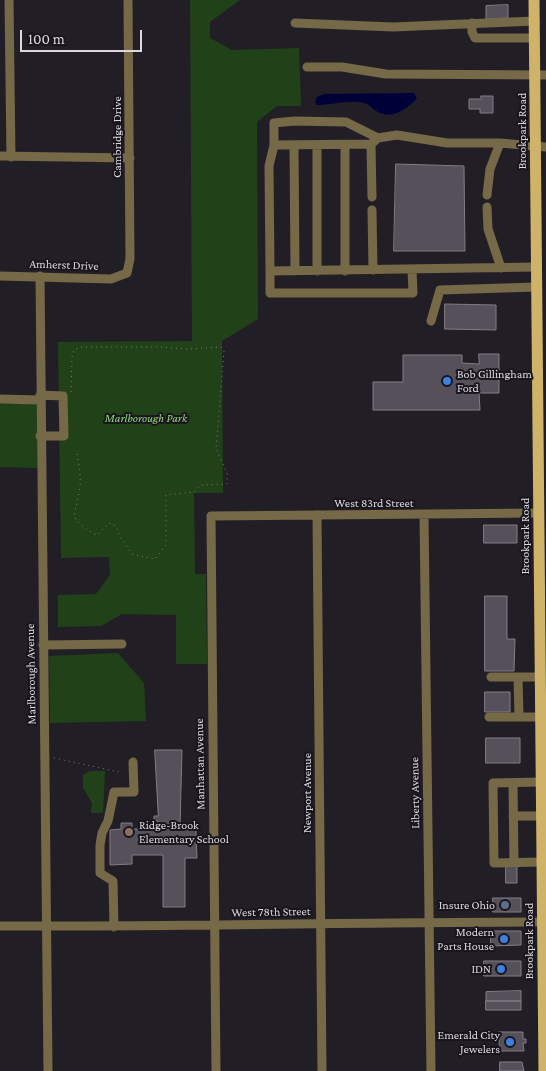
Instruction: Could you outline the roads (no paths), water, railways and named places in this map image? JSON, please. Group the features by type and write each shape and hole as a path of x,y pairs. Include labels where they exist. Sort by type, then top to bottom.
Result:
{"main road":[{"name":"Brookpark Road","path":"534,0 535,38 540,75 541,146 540,283 542,350 538,513 544,1071"}],"street":[{"path":"9,0 11,156"},
{"name":"Cambridge Drive","path":"127,273 130,259 128,0"},
{"path":"295,23 393,27 534,21"},
{"path":"472,23 472,32 476,38 535,38"},
{"path":"307,67 342,67 386,74 540,75"},
{"path":"374,141 346,122 294,121 274,123 274,145 269,166 270,293 413,293 412,270"},
{"path":"274,145 345,144 374,141 397,135 447,143 500,143 541,146"},
{"path":"372,196 374,141"},
{"path":"487,194 490,170 500,143"},
{"path":"345,144 345,271"},
{"path":"294,145 295,271"},
{"path":"317,145 317,271"},
{"path":"0,156 130,158"},
{"path":"487,207 488,229 501,268"},
{"path":"372,210 373,270"},
{"path":"270,271 501,268 540,283"},
{"name":"Amherst Drive","path":"0,276 110,279 127,273"},
{"name":"Marlborough Avenue","path":"40,276 40,436 48,1071"},
{"path":"431,321 440,290 540,283"},
{"path":"0,399 63,396 64,436 40,436"},
{"name":"West 83rd Street","path":"210,516 538,513"},
{"name":"Newport Avenue","path":"317,515 322,1071"},
{"name":"Liberty Avenue","path":"424,515 430,1071"},
{"name":"Manhattan Avenue","path":"210,516 216,1071"},
{"path":"43,645 122,644"},
{"path":"491,677 539,677"},
{"path":"518,677 519,717"},
{"path":"489,717 540,717"},
{"path":"114,927 112,881 100,873 100,845 102,833 108,821 114,792 134,792 133,762"},
{"path":"513,782 514,862"},
{"path":"541,782 493,783 494,863 542,862"},
{"path":"513,816 541,816"},
{"name":"West 78th Street","path":"0,926 114,927 321,923 542,922"}],"place":[{"name":"Bob Gillingham Ford","path":"447,381"},
{"name":"Ridge-Brook Elementary School","path":"129,832"},
{"name":"Insure Ohio","path":"505,905"},
{"name":"Modern Parts House","path":"504,939"},
{"name":"IDN","path":"501,969"},
{"name":"Emerald City Jewelers","path":"510,1042"}],"park label":[{"name":"Marlborough Park","path":"146,418"}]}
